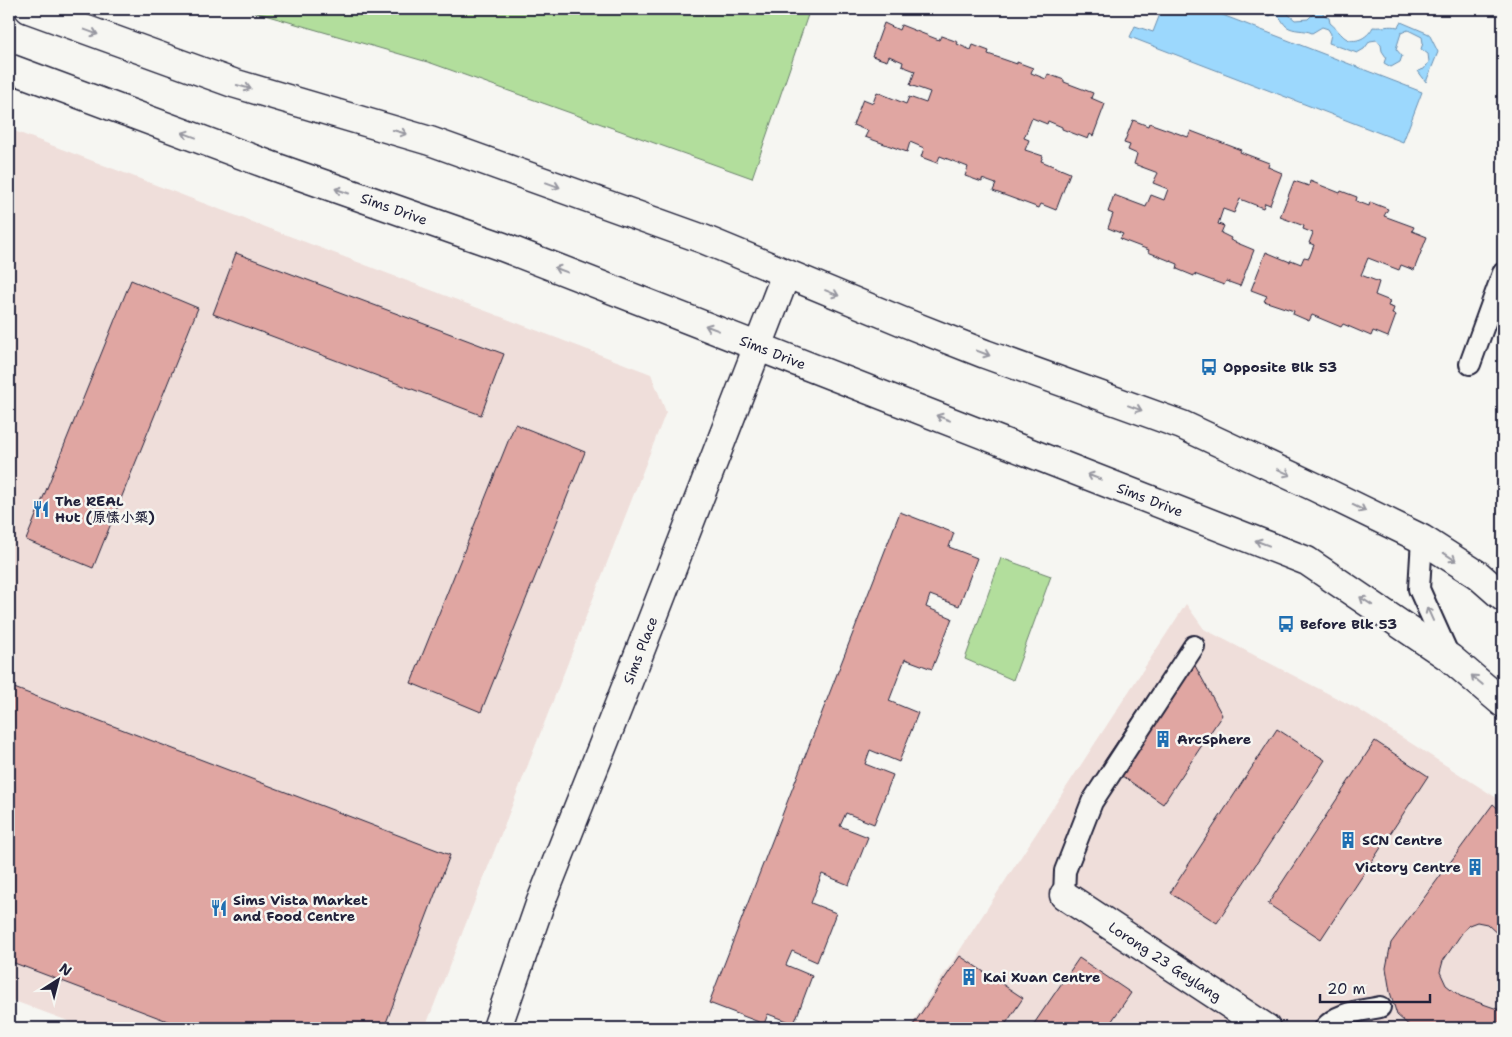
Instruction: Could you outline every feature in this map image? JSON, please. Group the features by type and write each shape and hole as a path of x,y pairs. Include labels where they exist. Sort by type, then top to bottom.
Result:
{"street":[{"path":"29,9 233,83 430,141 703,239 986,354 1182,425 1422,539 1478,575 1503,597"},
{"name":"Sims Drive","path":"9,68 272,166 503,248 1307,560 1450,658 1503,702"},
{"name":"Sims Place","path":"497,1028 540,904 639,655 786,274"},
{"name":"Lorong 23 Geylang","path":"1064,895 1266,1028"}],"lane":[{"path":"1470,364 1503,273"},
{"path":"1422,539 1419,589 1450,658"},
{"path":"1064,895 1065,871 1092,802 1194,646"},
{"path":"1325,1028 1343,1015 1380,1007"}],"shaded area":[{"path":"9,129 651,374 666,412 425,1028 87,1028 9,999"},
{"path":"1186,604 1204,629 1356,708 1503,802 1503,1028 909,1028"}],"green space":[{"path":"244,9 810,9 752,178 431,63"},
{"path":"1001,558 1051,576 1013,680 965,659"}],"water":[{"path":"1162,9 1207,9 1422,92 1403,142 1130,37 1135,26 1153,32"},
{"path":"1243,9 1286,9 1288,14 1295,20 1308,19 1313,14 1313,9 1324,9 1323,14 1329,18 1330,23 1350,40 1363,38 1373,27 1398,27 1401,22 1429,34 1438,52 1426,82 1418,71 1424,69 1429,62 1428,54 1421,49 1422,37 1408,30 1401,33 1396,49 1402,56 1400,62 1391,67 1384,63 1386,57 1377,40 1370,41 1364,49 1357,53 1329,43 1331,34 1328,29 1322,27 1312,33 1292,29 1286,26 1275,13 1270,16 1262,13 1256,14"}],"building":[{"path":"884,23 899,30 901,25 939,40 941,36 958,42 957,44 971,50 973,45 989,51 988,54 1033,68 1031,73 1046,79 1048,74 1064,80 1064,82 1093,93 1091,98 1105,104 1093,136 1090,134 1088,139 1062,129 1062,127 1048,121 1047,124 1032,118 1024,138 1029,140 1025,150 1043,156 1041,161 1070,173 1056,210 1041,204 1039,208 993,191 996,184 982,179 982,182 965,176 968,167 940,156 937,163 921,157 924,148 910,142 907,152 865,137 868,131 853,125 863,99 873,103 877,92 906,104 909,97 926,103 930,92 910,85 915,71 902,66 903,62 889,56 887,61 872,56"},
{"path":"1133,120 1148,126 1149,123 1188,137 1191,131 1241,150 1240,152 1269,163 1268,167 1282,173 1270,205 1265,203 1263,208 1240,199 1234,213 1223,209 1218,224 1224,226 1221,233 1231,238 1230,240 1254,250 1240,286 1226,281 1224,285 1177,269 1178,264 1120,239 1123,234 1108,228 1113,214 1108,212 1114,195 1146,207 1151,195 1164,200 1168,189 1153,183 1158,173 1134,164 1137,154 1128,150 1130,145 1124,143"},
{"path":"1294,181 1309,186 1310,181 1340,193 1341,191 1357,197 1356,201 1369,206 1370,202 1388,209 1384,216 1414,227 1412,231 1427,237 1414,270 1401,265 1399,270 1368,258 1361,275 1379,282 1375,295 1390,301 1388,306 1394,308 1392,314 1396,315 1388,337 1373,331 1371,336 1343,324 1341,327 1312,315 1309,321 1293,314 1294,311 1264,301 1267,296 1251,290 1266,252 1290,262 1291,260 1301,264 1304,257 1309,258 1314,245 1309,243 1313,233 1303,229 1304,226 1280,217"},
{"path":"236,253 504,354 481,415 213,314"},
{"path":"131,280 198,308 93,568 26,540"},
{"path":"515,424 585,452 481,712 411,683"},
{"path":"900,512 954,533 949,547 977,558 959,606 930,595 926,607 952,618 932,669 905,659 889,701 918,713 899,762 870,750 865,764 893,775 874,824 846,813 840,826 868,837 849,885 822,874 811,903 836,913 817,962 792,951 786,965 812,976 794,1024 768,1014 764,1024 709,1003"},
{"name":"ArcSphere","path":"1193,662 1222,715 1163,804 1103,763 1162,675 1179,666"},
{"name":"Sims Vista Market and Food Centre","path":"9,686 450,855 384,1028 186,1028 9,961"},
{"path":"1277,729 1325,760 1217,923 1170,893"},
{"name":"SCN Centre","path":"1375,741 1428,776 1321,939 1268,904"},
{"name":"Victory Centre","path":"1493,804 1503,813 1503,939 1487,924 1477,922 1469,925 1443,961 1440,972 1446,985 1460,996 1503,1011 1503,1028 1412,1028 1397,1015 1390,992 1386,968 1391,943"},
{"name":"Kai Xuan Centre","path":"960,956 1023,998 1003,1028 911,1028"},
{"path":"1079,958 1131,993 1107,1028 1031,1028"}],"place":[{"name":"Opposite Blk 53","path":"1209,367"},
{"name":"The REAL Hut (原愫小築)","path":"41,509"},
{"name":"Before Blk 53","path":"1286,624"},
{"name":"ArcSphere","path":"1163,739"},
{"name":"SCN Centre","path":"1348,840"},
{"name":"Victory Centre","path":"1475,867"},
{"name":"Sims Vista Market and Food Centre","path":"219,908"},
{"name":"Kai Xuan Centre","path":"969,977"}]}
